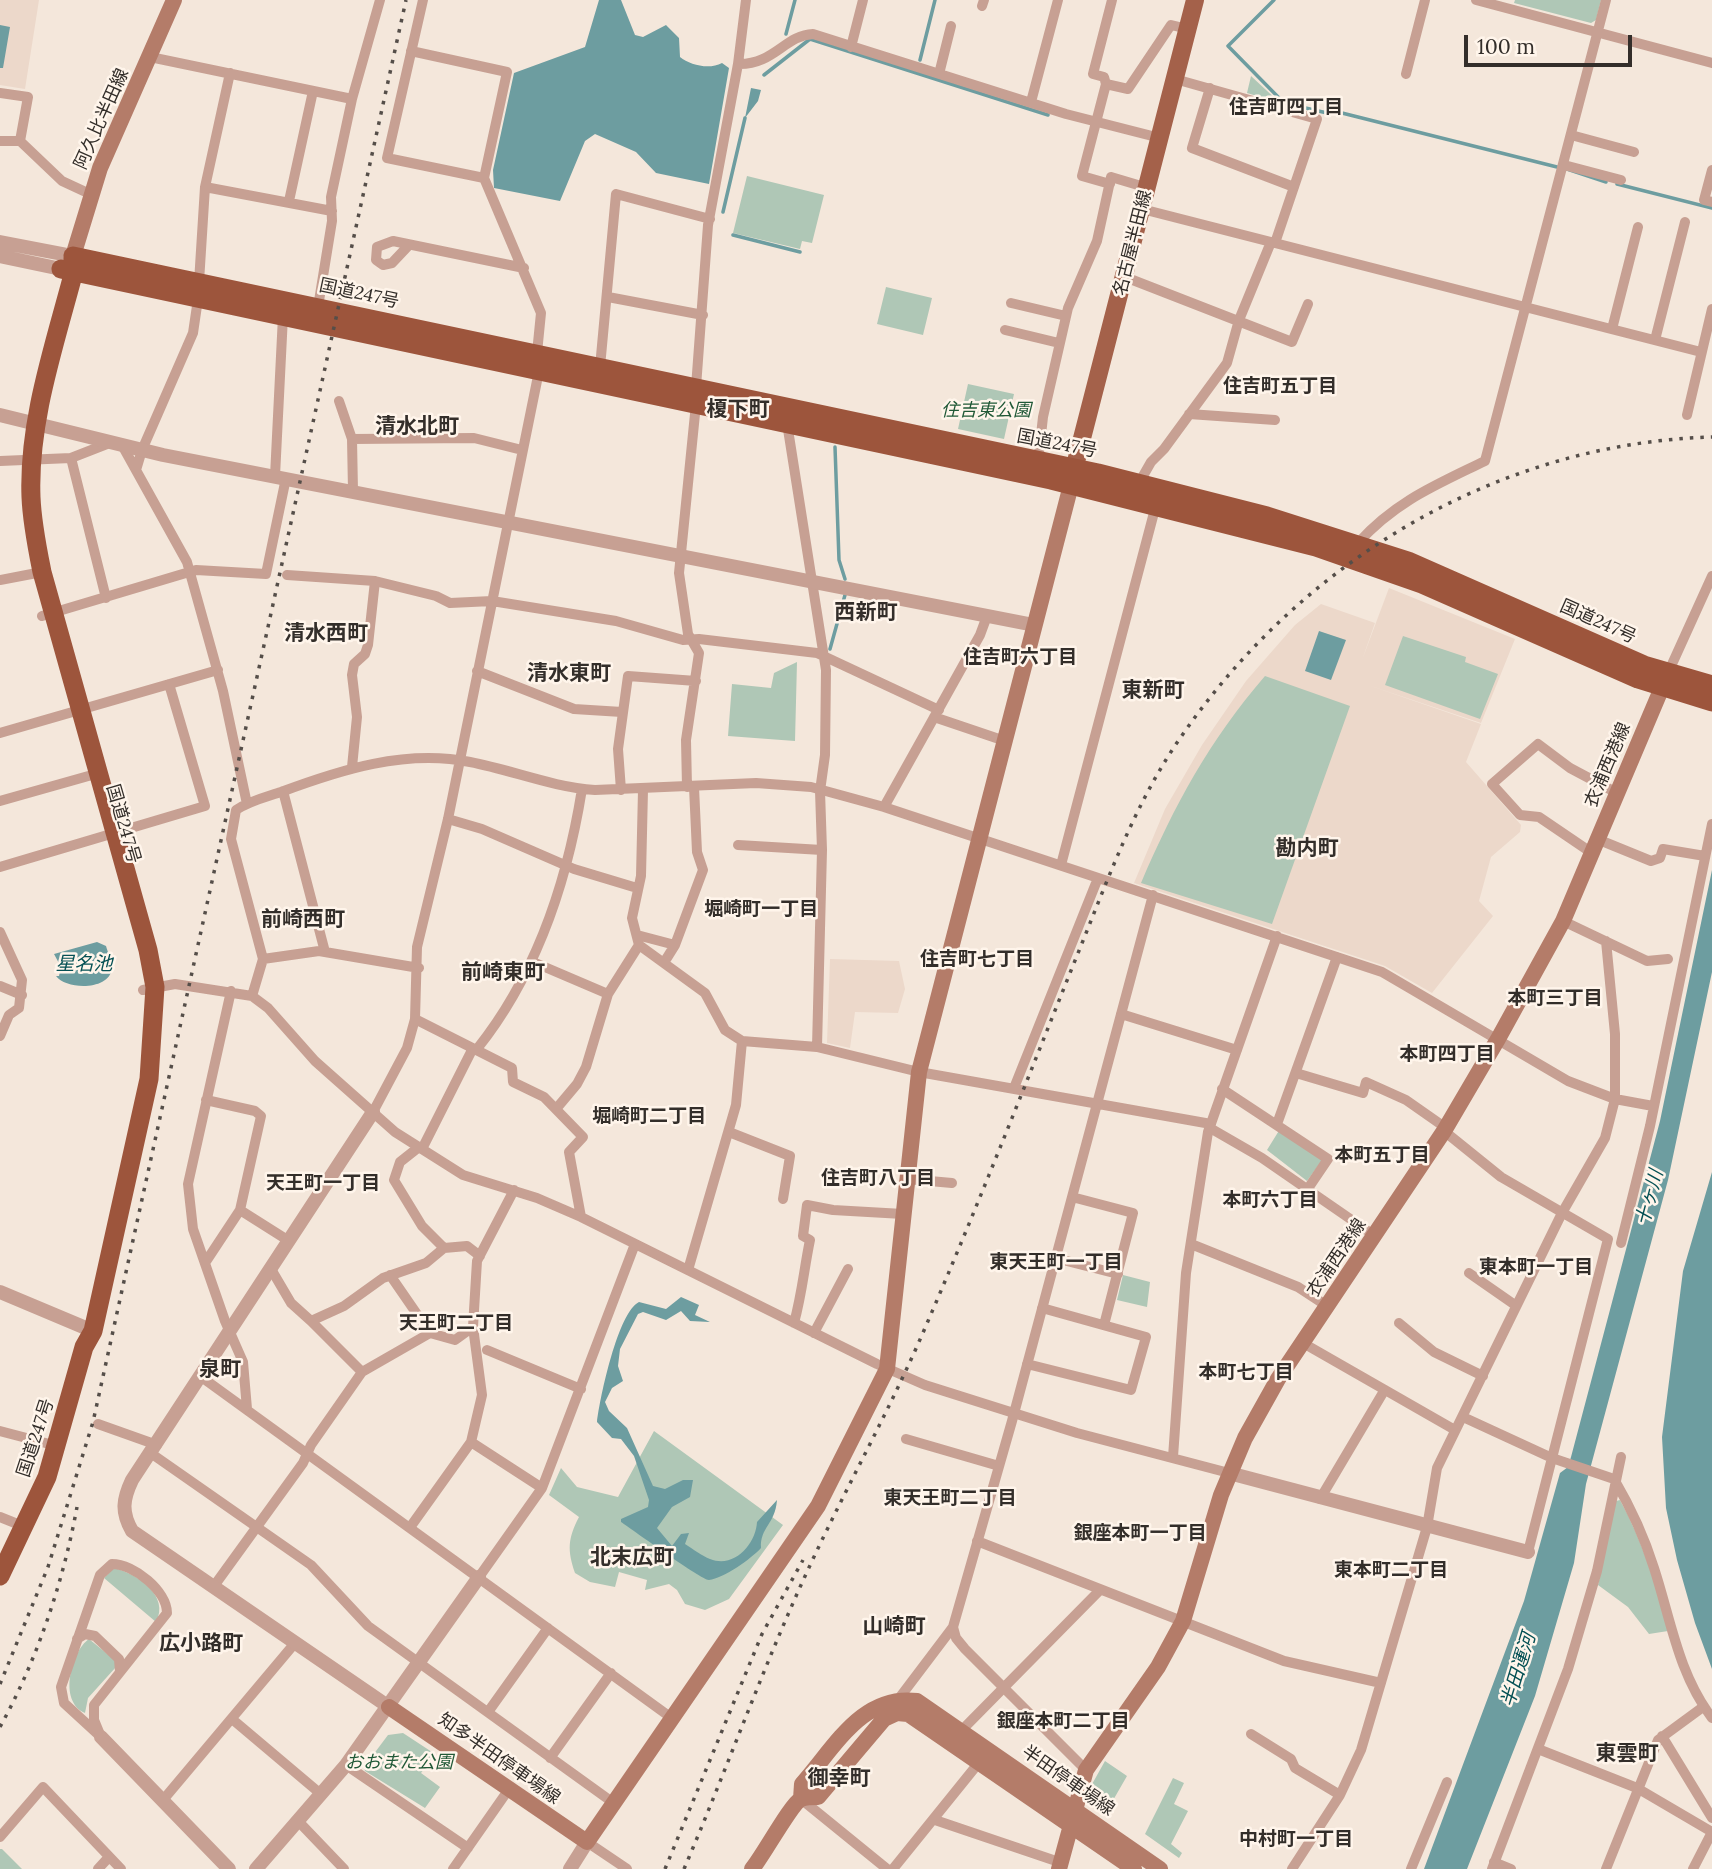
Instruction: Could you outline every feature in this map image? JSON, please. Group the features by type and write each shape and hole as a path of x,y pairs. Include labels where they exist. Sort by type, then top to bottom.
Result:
{"highway":[{"name":"国道247号","path":"0,1576 25,1527 57,1446 149,1079 154,1044 140,914 111,834 36,573 31,497 17,461 30,422 69,265 198,290 318,307 538,362 696,396 1038,462 1072,477 1156,505 1354,559 1422,584 1637,680 1712,685"},
{"name":"国道247号","path":"198,290 283,316 538,362 600,367 787,423 1072,477 1139,483 1358,543 1408,561 1712,702"}],"main road":[{"name":"阿久比半田線","path":"69,265 90,194 174,0"},
{"name":"名古屋半田線","path":"1072,477 1195,0"},
{"path":"587,1842 818,1506 887,1369 919,1072 1072,477"},
{"name":"衣浦西港線","path":"1059,1866 1086,1770 1158,1667 1184,1621 1229,1473 1266,1399 1445,1130 1498,1039 1563,920 1665,680"},
{"path":"752,1869 801,1799 802,1784 858,1720 882,1702 898,1699"},
{"name":"半田停車場線","path":"898,1699 917,1701 956,1737 1069,1824 1134,1869"},
{"name":"知多半田停車場線","path":"389,1707 587,1842"},
{"name":"半田停車場線","path":"884,1719 897,1713 908,1714 956,1737"},
{"path":"801,1799 818,1797 884,1719"},
{"name":"半田停車場線","path":"984,1756 1074,1807 1160,1869"}],"street":[{"path":"318,307 332,211 331,197 352,99 380,0"},
{"path":"423,0 387,158 484,178"},
{"path":"665,961 675,945 703,870 697,852 686,740 699,653 692,639 682,603 680,555 710,219 738,64 746,0"},
{"path":"851,47 863,0"},
{"path":"1031,102 1058,0"},
{"path":"1110,184 1082,176 1106,84 1104,77 1093,74 1112,0"},
{"path":"1406,74 1425,0"},
{"path":"1476,0 1712,63"},
{"path":"1358,543 1382,516 1422,492 1485,461 1606,0"},
{"path":"1106,84 1128,89 1171,24 1188,29"},
{"path":"939,74 951,26"},
{"path":"738,64 764,61 790,42 808,34 1160,138"},
{"path":"389,1707 132,1531 125,1519 127,1492 373,1112 407,1048 415,1019 419,968 417,947 449,819 522,450 538,362 541,313 484,178 507,72 411,51"},
{"path":"150,57 352,99"},
{"path":"136,470 142,450 193,333 205,187 230,73"},
{"path":"1139,483 1151,462 1164,449 1227,363 1239,320 1273,242 1317,120 1175,79"},
{"path":"1210,88 1192,148 1294,187"},
{"path":"289,201 313,91"},
{"path":"0,93 28,97 20,141"},
{"path":"1571,135 1634,152"},
{"path":"0,141 20,141 62,181 90,194"},
{"path":"1564,165 1621,180"},
{"path":"1712,170 1704,200 1712,202"},
{"path":"1038,462 1043,416 1059,343 1066,316 1097,241 1111,177 1148,188"},
{"path":"205,187 332,211"},
{"path":"600,367 608,297 610,234 616,194 710,219"},
{"path":"1142,209 1701,352"},
{"path":"1655,340 1685,222"},
{"path":"1612,329 1638,227"},
{"path":"0,242 69,265"},
{"path":"409,245 524,268"},
{"path":"0,256 69,265"},
{"path":"1125,277 1292,342 1308,304"},
{"path":"608,297 703,315"},
{"path":"1011,303 1066,316"},
{"path":"1687,415 1712,309"},
{"path":"48,615 190,573 222,569 266,574 281,477 283,316"},
{"path":"1005,330 1059,343"},
{"path":"339,401 352,439 353,491"},
{"path":"1189,414 1275,420"},
{"path":"0,415 142,450 1034,625"},
{"path":"787,423 825,656 825,755 820,791 822,850 817,1047"},
{"path":"352,439 474,438 522,450"},
{"path":"17,461 71,458 117,444"},
{"path":"117,444 136,470 181,549 190,573 218,670 247,804"},
{"path":"71,458 106,598"},
{"path":"1061,865 1156,505"},
{"path":"0,580 36,573"},
{"path":"286,575 375,581 436,596 450,603 492,601 594,616 667,637 756,645 825,656 936,714 1004,741"},
{"path":"1665,680 1712,576"},
{"path":"352,767 357,717 352,675 354,664 365,654 368,645 375,581"},
{"path":"884,807 980,635 987,616"},
{"path":"0,733 218,670"},
{"path":"477,671 574,709 622,712"},
{"path":"621,790 618,749 628,676 696,681"},
{"path":"0,867 205,806 169,684"},
{"path":"1617,793 1570,768 1538,744 1492,784 1520,815 1539,817 1595,846 1651,861 1660,858 1663,849 1705,856"},
{"path":"252,996 262,959 231,839 236,810 247,804 352,767 415,760 459,761 582,789 643,790 756,783 811,787 884,807 1382,972 1568,1081 1615,1099 1653,1106"},
{"path":"0,801 93,774"},
{"path":"444,1248 422,1226 394,1180 400,1162 420,1148 475,1048 505,1013 533,962 565,865 582,789"},
{"path":"643,790 643,846 632,918 638,940 705,993 725,1030 742,1041 817,1047 919,1072 1211,1126 1375,1236"},
{"path":"283,791 325,952"},
{"path":"449,819 482,829 565,865 638,888"},
{"path":"1621,1243 1653,1106 1712,824"},
{"path":"738,845 822,850"},
{"path":"1014,1088 1098,878"},
{"path":"884,1719 953,1627 1153,895"},
{"path":"1563,920 1647,961 1668,959"},
{"path":"0,932 22,979 19,1008 9,1015 0,1036"},
{"path":"1174,1457 1186,1273 1211,1126 1277,936"},
{"path":"638,940 675,945"},
{"path":"556,1109 577,1084 586,1067 608,994 638,940"},
{"path":"1292,1869 1340,1795 1361,1750 1427,1527 1437,1468 1562,1213 1595,1159 1615,1099 1615,1034 1606,941"},
{"path":"262,959 325,952 419,968"},
{"path":"1277,1124 1337,957"},
{"path":"533,962 608,994"},
{"path":"149,988 174,984 252,996 268,1008 315,1061 373,1112 420,1148 463,1175 514,1190 581,1217 887,1369 1013,1414 1320,1499 1528,1552 1608,1239 1501,1177 1406,1100 1366,1082 1363,1093 1296,1073"},
{"path":"0,986 22,995"},
{"path":"231,991 188,1184 191,1217 205,1263 229,1332 243,1362 247,1409"},
{"path":"0,1011 19,1008"},
{"path":"1121,1014 1237,1050"},
{"path":"415,1019 512,1068 513,1082 544,1097 583,1137 569,1152 581,1217"},
{"path":"688,1270 729,1132 737,1097 742,1041"},
{"path":"1222,1089 1328,1160 1307,1190"},
{"path":"205,1263 240,1210 261,1116 256,1111 206,1100"},
{"path":"729,1132 790,1156 783,1199"},
{"path":"907,1179 952,1183"},
{"path":"411,1526 471,1442 482,1395 473,1327 474,1293 480,1256 514,1190"},
{"path":"1072,1197 1133,1213 1104,1325"},
{"path":"794,1323 805,1281 803,1273 810,1240 803,1236 807,1205 833,1210 903,1214"},
{"path":"240,1210 289,1241"},
{"path":"256,1869 346,1765 542,1488 635,1244"},
{"path":"1191,1244 1298,1287 1327,1306"},
{"path":"311,1321 344,1306 390,1275 426,1263 444,1248 467,1246 480,1256"},
{"path":"1055,1258 1118,1274"},
{"path":"271,1269 291,1303 362,1372"},
{"path":"814,1333 848,1269"},
{"path":"1469,1273 1516,1305"},
{"path":"390,1275 430,1333 455,1340 473,1327"},
{"path":"0,1292 86,1335"},
{"path":"1027,1364 1131,1390 1146,1336 1042,1308"},
{"path":"1399,1323 1434,1352 1483,1376"},
{"path":"214,1586 362,1372 430,1333"},
{"path":"1303,1343 1455,1430"},
{"path":"487,1350 581,1389"},
{"path":"200,1376 411,1526 673,1719"},
{"path":"1320,1499 1384,1391"},
{"path":"1463,1417 1552,1458 1600,1472 1614,1479 1640,1528 1655,1569 1677,1654 1703,1707 1712,1718"},
{"path":"99,1424 154,1449 256,1527 311,1565 368,1626 615,1804"},
{"path":"0,1431 57,1446"},
{"path":"906,1439 999,1466"},
{"path":"471,1442 542,1488"},
{"path":"1511,1869 1493,1866 1568,1669 1597,1571 1620,1457"},
{"path":"0,1517 25,1527"},
{"path":"977,1541 1284,1661 1381,1683"},
{"path":"102,1737 94,1720 94,1705 167,1613 163,1596 131,1568 113,1564 105,1568 63,1677 61,1696 71,1711 102,1737 229,1869"},
{"path":"956,1737 1100,1590"},
{"path":"953,1627 956,1637 1003,1689 1086,1770"},
{"path":"488,1712 548,1628"},
{"path":"77,1640 85,1634 94,1636 119,1658 119,1674"},
{"path":"163,1800 295,1643"},
{"path":"550,1758 611,1673"},
{"path":"1606,1869 1637,1788 1662,1737 1703,1707"},
{"path":"232,1719 322,1795"},
{"path":"1251,1734 1291,1759 1295,1768 1340,1795"},
{"path":"1662,1737 1712,1818"},
{"path":"1538,1749 1637,1788 1712,1832 1693,1869"},
{"path":"893,1869 984,1756"},
{"path":"346,1765 468,1848"},
{"path":"1411,1869 1447,1782"},
{"path":"0,1838 43,1787 121,1869"},
{"path":"453,1869 509,1789"},
{"path":"801,1799 887,1869"},
{"path":"935,1820 1059,1866"},
{"path":"299,1822 344,1869"},
{"path":"570,1869 587,1842 627,1869"},
{"path":"98,1869 109,1857"}],"shaded area":[{"path":"0,0 39,0 25,89 0,85"},
{"path":"1389,588 1515,639 1481,723 1368,685 1481,724 1466,762 1521,825 1520,832 1491,857 1479,901 1493,916 1432,993 1385,966 1134,883 1165,809 1202,745 1246,681 1295,625 1321,604 1375,623 1362,660"},
{"path":"830,959 899,961 905,989 898,1013 855,1012 850,1048 827,1043"}],"green space":[{"path":"1515,0 1601,0 1596,20 1591,23 1514,3"},
{"path":"1251,76 1280,103 1247,93"},
{"path":"747,176 824,195 812,243 802,241 800,249 733,233"},
{"path":"886,287 932,298 923,335 877,324"},
{"name":"住吉東公園","path":"968,384 1014,394 1004,439 958,429"},
{"path":"1403,636 1466,657 1465,662 1498,674 1480,719 1385,685"},
{"path":"797,662 795,741 728,736 732,684 771,688 774,673"},
{"path":"1265,676 1350,706 1272,924 1141,883 1195,774 1227,725"},
{"path":"1280,1129 1323,1159 1307,1181 1267,1150"},
{"path":"1123,1275 1150,1282 1147,1307 1117,1300"},
{"path":"654,1431 783,1525 729,1599 705,1610 685,1604 677,1590 669,1584 645,1590 647,1580 619,1572 615,1587 590,1582 575,1573 570,1544 579,1517 549,1495 561,1468 577,1487 618,1497"},
{"path":"1620,1500 1648,1564 1668,1631 1649,1634 1628,1607 1598,1585 1616,1501"},
{"path":"114,1568 133,1575 155,1595 159,1603 156,1622 104,1578"},
{"path":"89,1639 116,1661 116,1667 88,1698 85,1713 77,1707 72,1698 70,1676 77,1654"},
{"name":"おおまた公園","path":"403,1733 435,1754 421,1773 440,1787 425,1808 365,1771 364,1767 388,1735"},
{"path":"1105,1761 1127,1776 1108,1809 1096,1800 1091,1786"},
{"path":"1173,1778 1184,1783 1174,1804 1188,1811 1171,1844 1182,1853 1179,1858 1145,1834"},
{"path":"2,1849 22,1869 0,1869"}],"water":[{"path":"599,0 621,0 635,35 643,37 666,25 679,38 680,57 684,60 706,66 722,63 729,68 709,184 656,173 636,152 595,134 585,141 560,201 494,188 493,170 514,73 585,47"},
{"path":"0,25 10,27 3,68 0,68"},
{"path":"751,88 761,90 758,101 745,118"},
{"path":"1319,631 1346,640 1331,680 1305,671"},
{"path":"1712,870 1712,972 1668,1180 1586,1484 1574,1563 1535,1696 1467,1869 1424,1869 1524,1601 1560,1473 1568,1467 1571,1457 1660,1121"},
{"name":"星名池","path":"97,942 106,946 112,965 109,976 104,981 78,986 61,981 56,976 59,976 61,967 54,954"},
{"path":"1712,1172 1712,1669 1695,1623 1677,1560 1666,1508 1662,1437 1683,1271"},
{"path":"681,1297 699,1305 695,1315 710,1322 690,1321 681,1311 666,1320 643,1312 638,1314 620,1349 618,1366 623,1381 612,1388 605,1402 609,1411 627,1428 653,1486 665,1489 683,1480 693,1480 690,1497 672,1507 657,1528 672,1546 681,1534 689,1533 685,1544 704,1556 719,1561 736,1557 753,1538 757,1522 777,1500 774,1515 761,1541 761,1548 737,1567 709,1580 621,1522 621,1519 648,1507 649,1500 634,1456 621,1439 612,1438 597,1422 611,1356 631,1309 639,1302 666,1309"}],"waterway":[{"path":"786,34 795,0"},
{"path":"920,60 935,0"},
{"path":"1274,0 1228,46 1284,103 1327,113 1338,112 1557,167"},
{"path":"764,75 810,39 1048,115"},
{"path":"723,212 745,118"},
{"path":"1567,169 1606,182"},
{"path":"1617,184 1712,208"},
{"path":"733,235 800,252"},
{"path":"835,447 839,560 845,579"},
{"path":"830,649 845,595"}],"railway":[{"path":"0,1684 48,1567 93,1422 406,0"},
{"path":"684,1869 790,1610 897,1390 944,1283 1122,845 1150,788 1183,734 1231,672 1286,615 1347,566 1412,523 1482,488 1556,462 1633,444 1712,437"},
{"path":"0,1727 26,1675 47,1620 77,1507"},
{"path":"665,1869 762,1634 803,1560"}],"district":[{"name":"住吉町四丁目","path":"1286,108"},
{"name":"住吉町五丁目","path":"1280,387"},
{"name":"榎下町","path":"738,410"},
{"name":"清水北町","path":"417,427"},
{"name":"西新町","path":"866,613"},
{"name":"清水西町","path":"326,634"},
{"name":"住吉町六丁目","path":"1020,658"},
{"name":"清水東町","path":"569,674"},
{"name":"東新町","path":"1153,691"},
{"name":"勘内町","path":"1307,849"},
{"name":"堀崎町一丁目","path":"761,910"},
{"name":"前崎西町","path":"303,920"},
{"name":"住吉町七丁目","path":"977,960"},
{"name":"前崎東町","path":"503,973"},
{"name":"本町三丁目","path":"1555,999"},
{"name":"本町四丁目","path":"1447,1055"},
{"name":"堀崎町二丁目","path":"649,1117"},
{"name":"本町五丁目","path":"1382,1156"},
{"name":"住吉町八丁目","path":"878,1179"},
{"name":"天王町一丁目","path":"323,1184"},
{"name":"本町六丁目","path":"1270,1201"},
{"name":"東天王町一丁目","path":"1056,1263"},
{"name":"東本町一丁目","path":"1536,1268"},
{"name":"天王町二丁目","path":"456,1324"},
{"name":"泉町","path":"220,1370"},
{"name":"本町七丁目","path":"1246,1373"},
{"name":"東天王町二丁目","path":"950,1499"},
{"name":"銀座本町一丁目","path":"1140,1534"},
{"name":"北末広町","path":"632,1558"},
{"name":"東本町二丁目","path":"1391,1571"},
{"name":"山崎町","path":"894,1627"},
{"name":"広小路町","path":"201,1644"},
{"name":"銀座本町二丁目","path":"1063,1722"},
{"name":"東雲町","path":"1627,1754"},
{"name":"御幸町","path":"839,1779"},
{"name":"中村町一丁目","path":"1296,1840"}],"water label":[{"name":"十ヶ川","path":"1650,1198"},
{"name":"半田運河","path":"1519,1670"}]}
